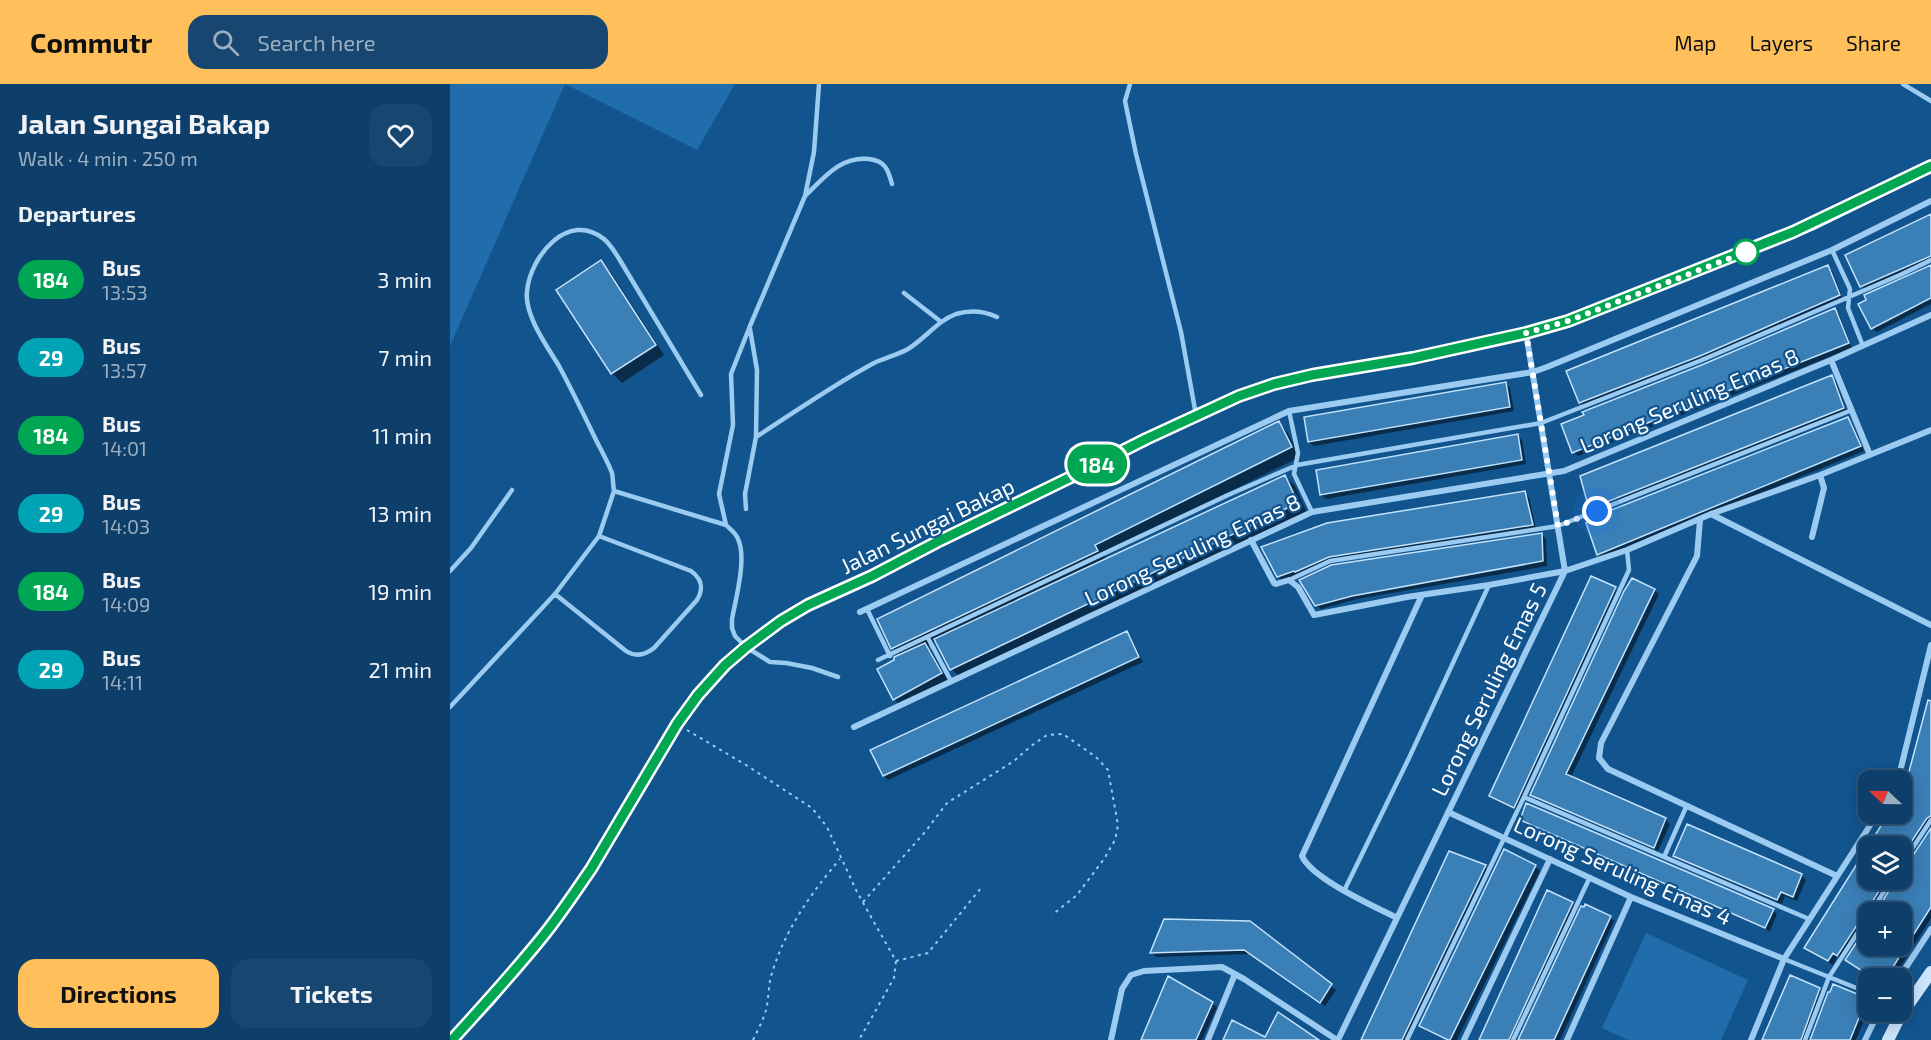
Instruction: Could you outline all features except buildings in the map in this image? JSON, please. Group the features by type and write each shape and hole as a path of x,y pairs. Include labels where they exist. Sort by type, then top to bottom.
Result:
{"main road":[{"name":"Jalan Sungai Bakap","path":"452,1040 490,1000 543,936 591,869 677,724 698,695 725,665 746,647 781,621 808,605 872,576 937,542 1239,396 1274,384 1312,375 1413,358 1526,333 1568,321 1811,225 1931,166"},
{"path":"1888,1040 1899,1018 1931,972"}],"street":[{"path":"864,610 1289,411 1533,372 1832,250 1931,201"},
{"name":"Lorong Seruling Emas 8","path":"854,727 1312,512 1564,471 1831,360 1931,315"},
{"name":"Lorong Seruling Emas 5","path":"1337,1040 1565,571 1526,333"},
{"path":"1831,360 1870,455"},
{"path":"1251,540 1274,583 1289,580 1298,587 1314,615 1565,571 1627,550 1711,514 1820,475 1931,430"},
{"path":"1812,537 1824,488 1820,475"},
{"path":"1711,514 1931,625"},
{"path":"1700,520 1696,556 1601,743 1599,758 1608,769 1837,876"},
{"path":"1397,918 1344,891 1305,864 1302,856 1422,595"},
{"path":"1900,770 1931,645"},
{"name":"Lorong Seruling Emas 4","path":"1449,812 1631,897 1784,959"},
{"path":"1751,1040 1784,959 1871,824"},
{"path":"1464,1040 1550,859"},
{"path":"1567,1040 1631,897"},
{"path":"1906,968 1931,929"},
{"path":"1111,1040 1122,990 1131,975 1144,971 1222,967 1337,1040"},
{"path":"1208,1040 1235,974"},
{"path":"1865,1040 1874,1022"}],"lane":[{"path":"726,525 719,495 733,425 731,374 805,196 814,152 819,84"},
{"path":"1130,84 1125,101 1181,332 1196,415"},
{"path":"1903,84 1931,101"},
{"path":"805,196 831,170 844,162 860,159 884,163 892,184"},
{"path":"450,707 555,594 599,536 614,491 612,473 566,380 534,322 527,304 527,290 531,274 543,253 565,233 575,229 585,230 604,238 618,257 701,395"},
{"path":"1832,250 1850,289 1848,308 1863,346"},
{"path":"878,660 1297,465 1541,423 1702,360 1931,260"},
{"path":"904,293 940,321"},
{"path":"756,436 836,385 875,363 906,350 923,339 940,321 967,312 980,311 997,317"},
{"path":"746,509 745,494 756,436 757,370 750,326"},
{"path":"1289,580 1330,561 1558,526 1852,410"},
{"path":"1289,411 1299,453 1294,474 1312,512"},
{"path":"450,572 471,548 512,490"},
{"path":"614,491 726,525 734,532 742,550 732,628 735,636 746,647 770,662 812,668 838,677"},
{"path":"555,594 626,651 638,655 650,652 697,600 701,592 701,582 691,571 599,536"},
{"path":"1416,1040 1407,1038 1505,838 1629,570 1627,550"},
{"path":"1344,891 1489,585"},
{"path":"864,610 890,656"},
{"path":"928,638 951,681"},
{"path":"1524,797 1809,920"},
{"path":"1664,857 1687,805"},
{"path":"1912,849 1931,820"},
{"path":"1513,1040 1590,877"},
{"path":"1804,1040 1829,977 1858,932"},
{"path":"1784,959 1858,989"}],"path":[{"path":"677,724 812,808 827,827 862,902 896,961 894,978 859,1040"},
{"path":"862,902 925,832 946,803 1014,761 1047,735 1063,734 1096,757 1108,770 1118,825 1115,840 1104,859 1077,895 1052,915"},
{"path":"753,1040 765,1011 771,976 782,946 802,908 840,859"},
{"path":"896,961 928,953 981,888"}],"shaded area":[{"path":"450,84 565,84 450,346"},
{"path":"565,84 735,84 697,150"},
{"path":"1646,933 1748,980 1721,1040 1628,1040 1602,1028"}],"bus line":[{"name":"184","path":"452,1040 490,1000 543,936 579,886 677,724 698,695 725,665 758,637 808,605 872,576 1146,439 1239,396 1274,384 1312,375 1413,358 1526,333 1568,321 1811,225 1931,166"}],"route":[{"path":"1597,511 1558,526 1526,333 1568,321 1746,252"}]}
